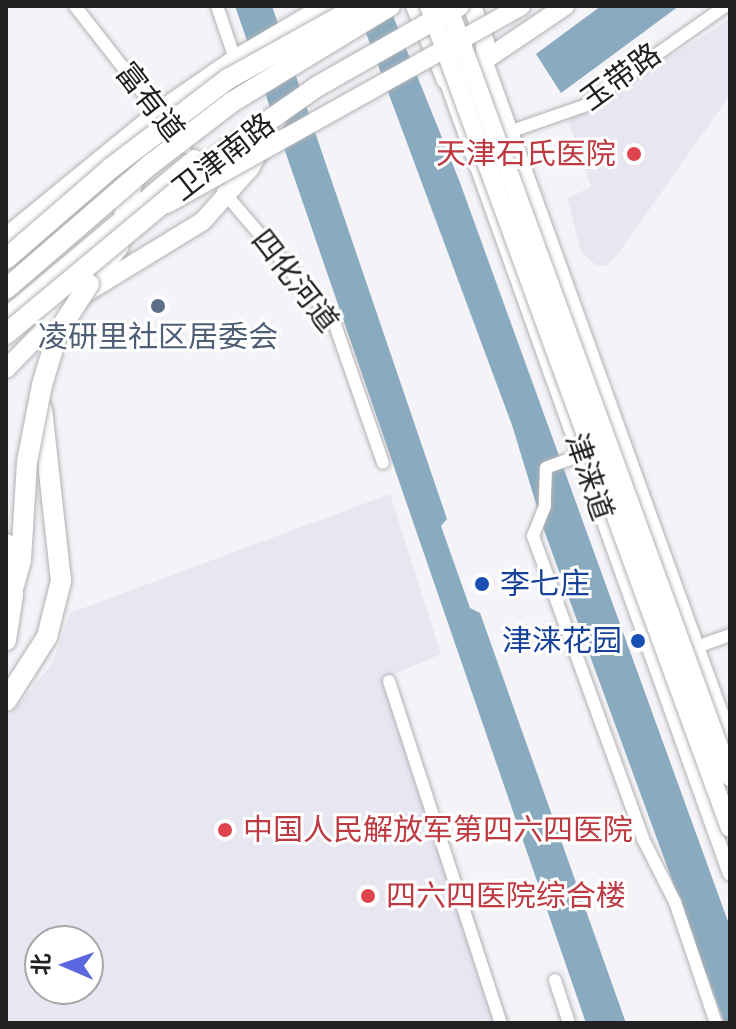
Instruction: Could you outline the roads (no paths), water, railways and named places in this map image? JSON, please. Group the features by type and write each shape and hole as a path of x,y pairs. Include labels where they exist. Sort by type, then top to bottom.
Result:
{"highway":[{"path":"6,259 111,168 228,79 359,6"},
{"name":"卫津南路","path":"6,289 151,164 232,102 390,6"},
{"name":"卫津南路","path":"6,334 97,254 127,223 160,206 228,149 318,86 459,6"},
{"path":"6,614 21,560 27,462 42,385 65,316 127,223"},
{"path":"6,701 47,637 61,581 42,385"},
{"path":"6,544 13,595 6,640"}],"main road":[{"path":"6,237 157,113 235,59 325,6"},
{"path":"448,6 730,777"},
{"path":"472,6 485,42 485,60"},
{"path":"160,206 219,179 522,6"},
{"path":"418,14 446,80 485,60 565,6"},
{"path":"6,369 71,302 184,236 227,197 297,89 418,14"},
{"path":"418,14 730,828"},
{"path":"127,223 157,113"},
{"path":"6,317 127,223 194,159"}],"street":[{"name":"富有道","path":"75,6 157,113 227,197"},
{"path":"217,6 235,59"},
{"name":"玉带路","path":"509,132 584,106 725,6"},
{"name":"津涞道","path":"485,60 730,738"},
{"name":"津涞道","path":"446,80 577,457 730,874"},
{"name":"四化河道","path":"227,197 334,322 383,463"},
{"path":"577,457 546,468 545,506 533,536 643,839 675,902 716,1023"},
{"path":"654,663 730,635"},
{"path":"389,681 501,1023"},
{"path":"555,980 569,1023"}],"water":[{"path":"235,6 272,6 447,519 441,526 470,608 480,613 626,1023 586,1023"},
{"path":"356,6 389,6 459,180 730,927 730,1023 724,1022 545,533 512,425"},
{"path":"601,6 679,6 561,93 536,54"}],"place":[{"name":"天津石氏医院","path":"634,154"},
{"name":"凌研里社区居委会","path":"158,306"},
{"name":"李七庄","path":"482,584"},
{"name":"津涞花园","path":"638,641"},
{"name":"中国人民解放军第四六四医院","path":"225,830"},
{"name":"四六四医院综合楼","path":"368,896"}]}
